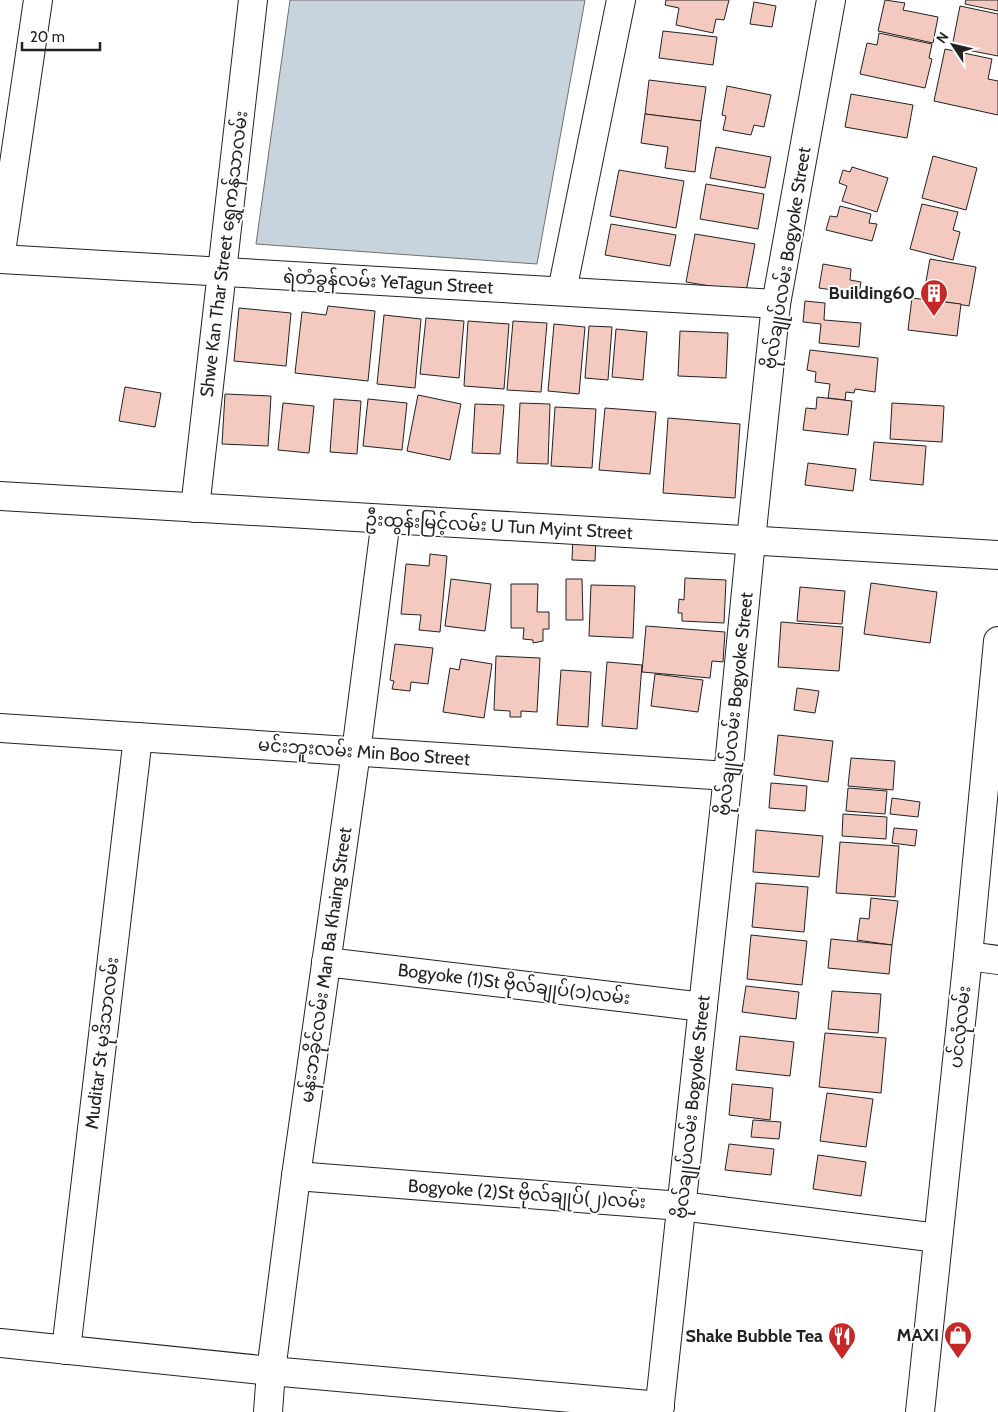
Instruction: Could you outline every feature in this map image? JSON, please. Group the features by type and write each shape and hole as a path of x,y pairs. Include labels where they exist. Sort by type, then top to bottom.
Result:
{"street":[{"path":"0,259 38,0"},
{"name":"Shwe Kan Thar Street ရွှေကန်သာလမ်း","path":"195,508 253,0"},
{"path":"562,291 621,0"},
{"name":"ဗိုလ်ချုပ်လမ်း Bogyoke Street","path":"659,1409 728,776 776,304 831,0"},
{"name":"ရဲတံခွန်လမ်း YeTagun Street","path":"0,259 776,304"},
{"name":"ဦးထွန်းမြင့်လမ်း U Tun Myint Street","path":"0,496 998,555"},
{"name":"မန်းဘခိုင်လမ်း Man Ba Khaing Street","path":"268,1412 271,1371 296,1176 356,752 386,519"},
{"name":"ပင်လုံလမ်း","path":"920,1412 968,956 998,641"},
{"name":"မင်းဘူးလမ်း Min Boo Street","path":"0,728 728,776"},
{"name":"Muditar St မုဒိသာလမ်း","path":"66,1350 138,737"},
{"path":"968,956 998,960"},
{"name":"Bogyoke (1)St ဗိုလ်ချုပ်(၁)လမ်း","path":"326,962 703,1007"},
{"name":"Bogyoke (2)St ဗိုလ်ချုပ်(၂)လမ်း","path":"296,1176 681,1206 938,1238"},
{"path":"0,1343 659,1409"}],"shaded area":[{"path":"290,0 585,0 537,264 256,244"}],"building":[{"path":"666,0 729,0 724,20 716,19 713,33 676,25 679,8 665,5"},
{"path":"885,0 905,3 903,10 938,17 933,43 878,31"},
{"path":"966,0 998,0 998,11 965,4"},
{"path":"754,2 776,6 772,27 750,24"},
{"path":"960,6 998,14 998,56 952,47"},
{"path":"663,31 717,37 713,65 659,58"},
{"path":"879,33 932,44 929,58 932,59 925,88 860,74 867,43 877,45"},
{"path":"945,49 992,59 988,79 998,81 998,115 934,101"},
{"path":"649,80 706,87 701,121 645,114"},
{"path":"727,86 771,95 764,127 754,125 751,135 723,130 726,116 722,115"},
{"path":"851,94 913,105 907,138 845,127"},
{"path":"645,114 701,121 695,172 665,168 668,147 641,143"},
{"path":"716,147 771,157 765,188 710,178"},
{"path":"933,156 977,168 966,210 922,198"},
{"path":"852,167 888,178 877,212 842,201 847,186 839,183 843,170 850,172"},
{"path":"619,170 684,181 676,228 610,216"},
{"path":"706,184 764,194 758,229 700,219"},
{"path":"922,204 958,212 953,230 960,232 953,260 910,249"},
{"path":"840,206 871,214 869,223 877,224 872,241 826,230 830,216 837,217"},
{"path":"611,224 676,235 670,266 605,255"},
{"path":"695,234 755,244 746,292 686,282"},
{"path":"930,259 976,267 969,306 923,298"},
{"path":"823,264 851,269 850,280 861,282 859,294 819,288"},
{"name":"Building60","path":"912,298 961,304 957,336 908,330"},
{"path":"805,301 825,303 824,320 861,323 859,347 819,343 821,324 803,322"},
{"path":"328,306 375,311 368,381 295,373 302,312 326,315"},
{"path":"239,308 291,313 286,366 234,361"},
{"path":"384,315 421,319 415,388 377,384"},
{"path":"426,318 464,321 459,378 420,374"},
{"path":"468,321 509,324 504,389 464,386"},
{"path":"513,321 547,323 541,392 507,390"},
{"path":"554,324 585,327 579,394 548,391"},
{"path":"589,326 612,327 608,380 585,378"},
{"path":"616,329 647,332 643,380 612,377"},
{"path":"680,331 728,333 726,378 678,376"},
{"path":"810,350 878,358 875,392 855,389 854,393 846,392 845,400 828,398 830,384 815,382 816,372 807,370"},
{"path":"125,387 161,393 155,427 119,421"},
{"path":"225,394 271,396 268,446 222,444"},
{"path":"418,395 461,404 450,460 407,451"},
{"path":"817,397 852,401 848,435 803,430 806,408 816,409"},
{"path":"334,399 361,401 357,454 330,452"},
{"path":"368,399 407,403 402,450 363,446"},
{"path":"283,403 314,406 309,453 278,450"},
{"path":"520,403 550,404 548,464 517,463"},
{"path":"892,403 944,406 942,442 890,439"},
{"path":"475,404 504,405 500,454 472,453"},
{"path":"555,407 596,409 592,468 551,466"},
{"path":"605,408 656,412 650,474 599,470"},
{"path":"668,418 740,424 735,498 663,493"},
{"path":"874,442 926,446 923,485 870,480"},
{"path":"808,463 856,469 853,491 805,485"},
{"path":"573,536 596,537 595,561 572,560"},
{"path":"430,554 447,556 440,632 419,630 421,615 401,614 406,564 429,566"},
{"path":"685,578 726,580 724,623 682,621 682,613 678,613 679,599 684,600"},
{"path":"451,579 491,584 485,631 445,626"},
{"path":"566,579 582,579 583,620 566,620"},
{"path":"871,583 937,592 930,643 864,634"},
{"path":"511,584 538,584 537,612 549,612 549,629 543,629 543,641 533,643 533,640 523,639 524,628 511,628"},
{"path":"591,585 635,586 633,638 589,636"},
{"path":"800,587 845,591 842,624 797,621"},
{"path":"781,622 843,627 839,671 778,667"},
{"path":"646,626 725,632 723,662 712,661 710,678 642,672"},
{"path":"395,644 433,648 428,684 411,682 410,691 392,689 394,681 390,680"},
{"path":"496,656 540,658 537,712 521,711 521,717 510,717 510,711 494,710"},
{"path":"461,659 492,664 484,718 443,712 450,668 459,670"},
{"path":"607,662 642,665 637,729 602,726"},
{"path":"561,670 591,672 588,727 557,725"},
{"path":"655,674 703,680 698,712 651,706"},
{"path":"797,688 819,691 815,713 794,710"},
{"path":"778,735 833,741 828,782 774,775"},
{"path":"851,758 895,761 893,790 848,786"},
{"path":"771,783 807,786 805,811 769,808"},
{"path":"848,788 887,791 885,814 846,811"},
{"path":"892,798 920,802 918,817 890,814"},
{"path":"843,814 887,817 886,839 842,836"},
{"path":"894,828 917,830 915,846 892,843"},
{"path":"756,830 823,836 819,877 753,872"},
{"path":"840,842 899,846 895,897 836,893"},
{"path":"756,883 808,887 804,932 752,927"},
{"path":"871,898 898,901 892,945 857,940 860,918 869,919"},
{"path":"751,935 807,941 802,985 747,979"},
{"path":"831,939 892,945 889,974 828,968"},
{"path":"746,986 799,992 796,1019 742,1012"},
{"path":"832,991 881,994 878,1033 828,1029"},
{"path":"825,1033 886,1038 881,1093 819,1087"},
{"path":"740,1036 794,1042 790,1076 736,1070"},
{"path":"732,1084 773,1088 770,1120 729,1115"},
{"path":"827,1093 873,1099 866,1147 820,1141"},
{"path":"753,1120 781,1122 779,1139 751,1137"},
{"path":"729,1144 774,1149 771,1175 725,1170"},
{"path":"818,1155 866,1162 861,1196 813,1189"}],"place":[{"name":"Building60","path":"934,317"},
{"name":"MAXI","path":"958,1359"},
{"name":"Shake Bubble Tea","path":"842,1360"}]}
